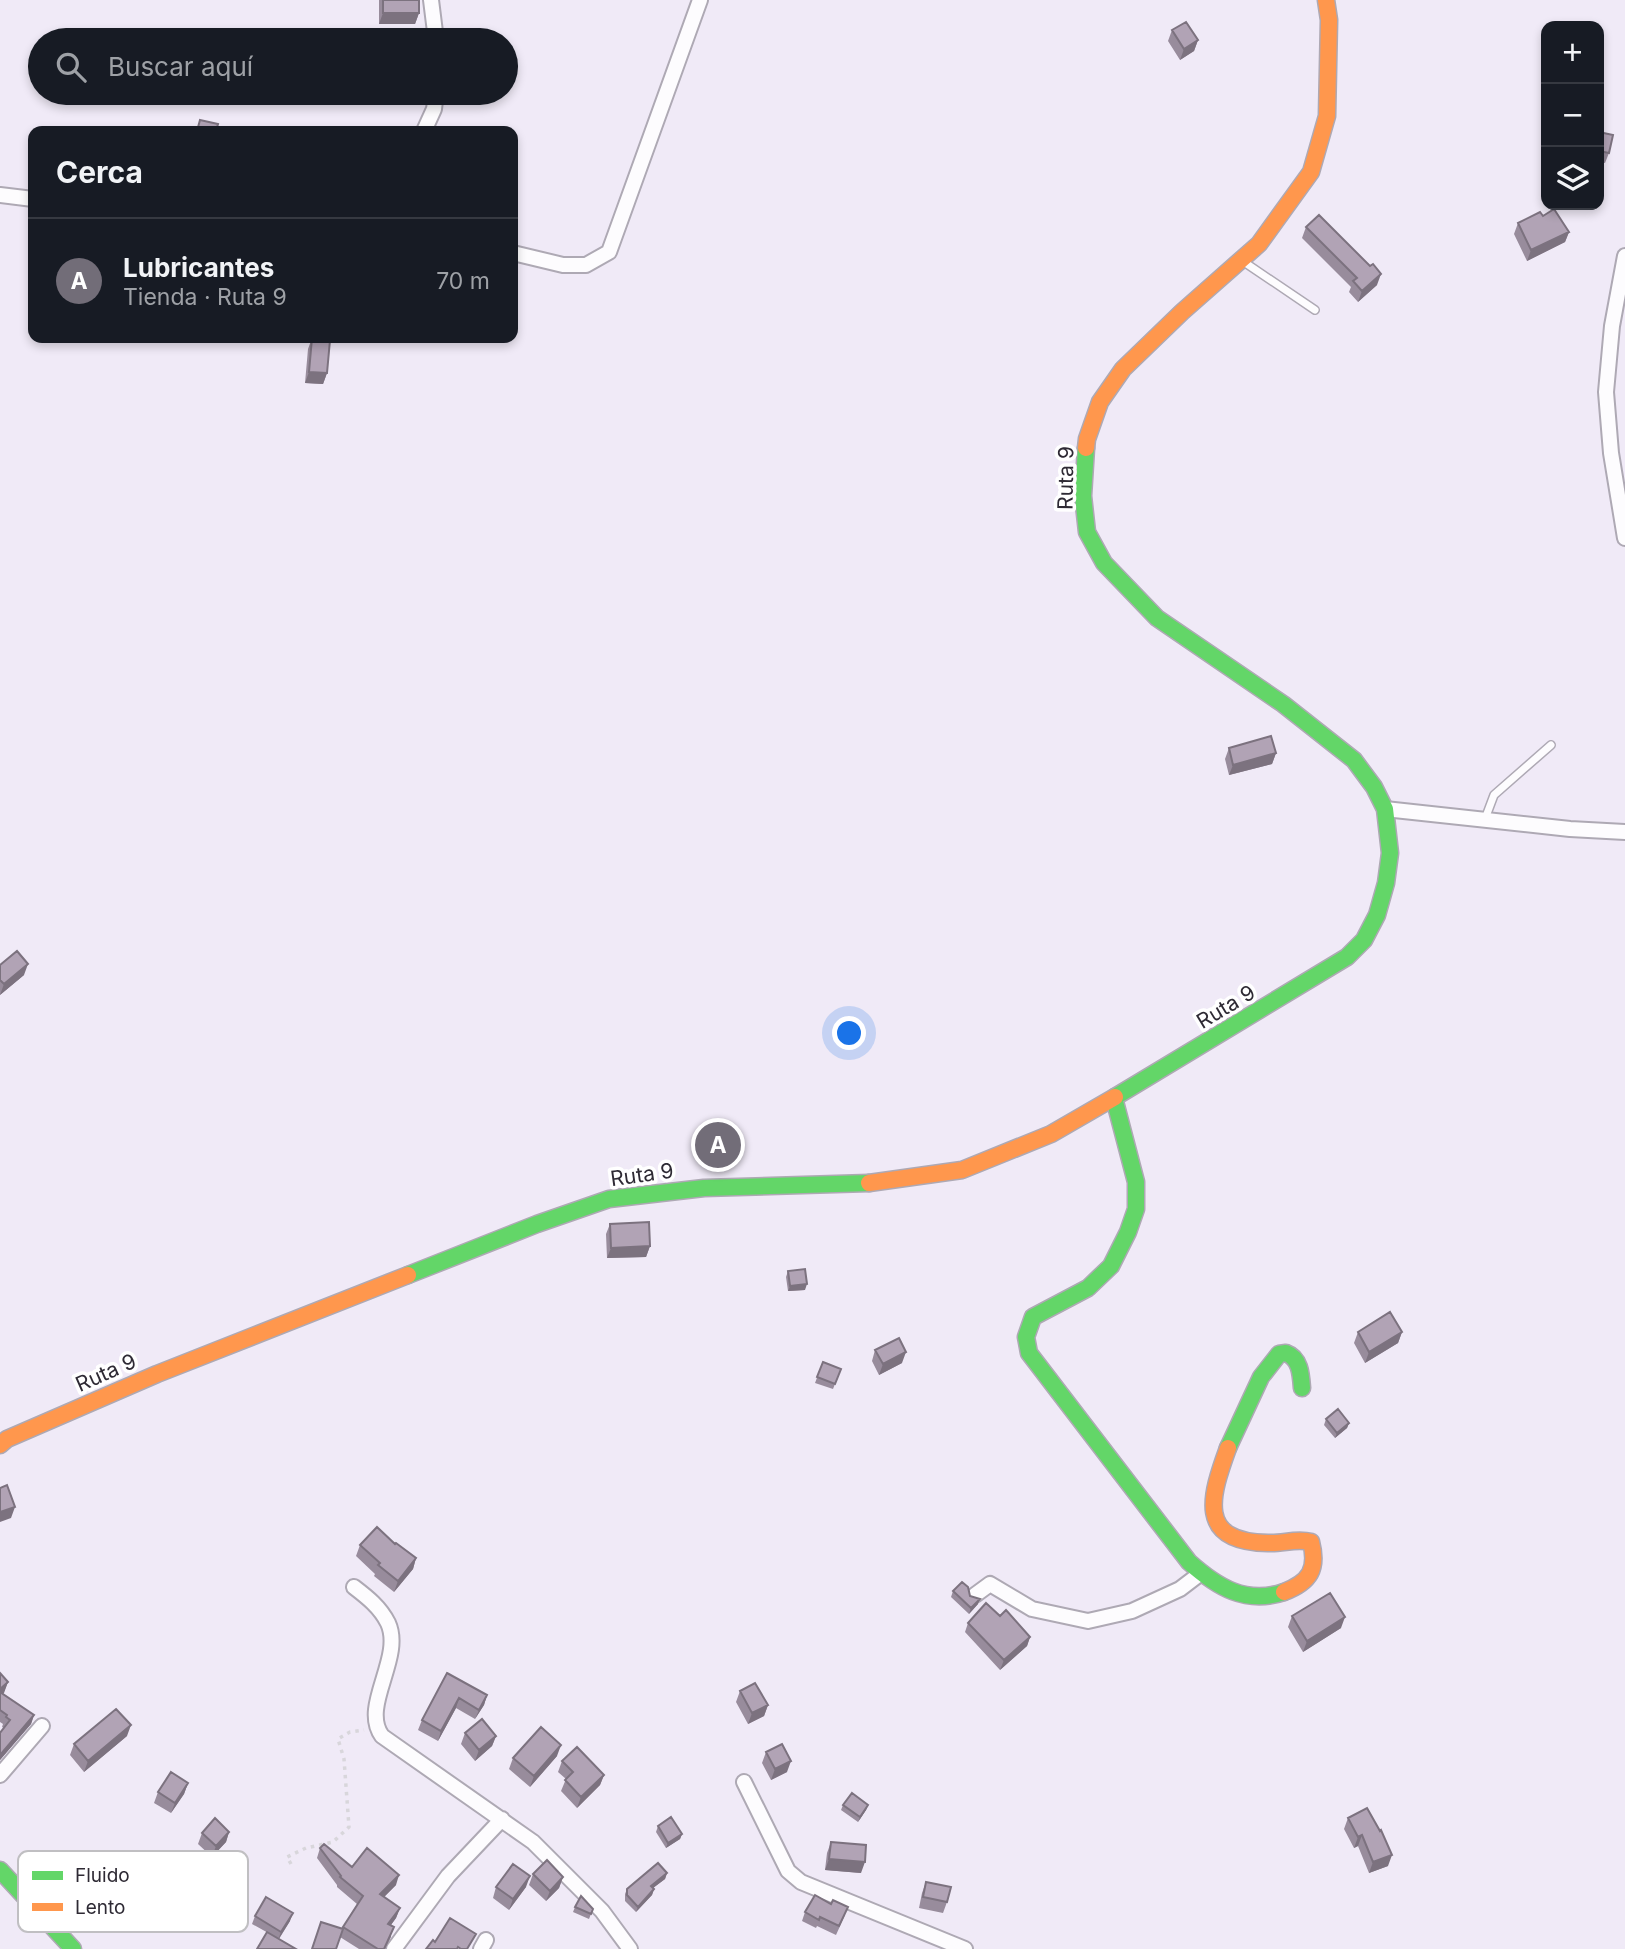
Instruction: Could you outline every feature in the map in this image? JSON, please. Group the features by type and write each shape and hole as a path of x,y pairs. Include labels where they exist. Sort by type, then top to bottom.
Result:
{"main road":[{"name":"Ruta 9","path":"0,1445 7,1439 158,1374 537,1224 609,1199 704,1188 867,1183 962,1170 1051,1134 1114,1098 1347,957 1364,940 1377,915 1386,883 1390,853 1385,809 1374,787 1354,760 1283,704 1157,618 1104,563 1087,532 1083,496 1087,439 1100,402 1123,369 1259,244 1311,172 1327,116 1329,20 1326,0"},
{"path":"1114,1098 1136,1182 1136,1209 1129,1232 1111,1266 1088,1288 1034,1317 1026,1337 1029,1353 1188,1562 1209,1580 1239,1595 1267,1598 1305,1580 1315,1567 1315,1552 1311,1542 1300,1538 1281,1543 1255,1543 1235,1536 1220,1526 1213,1515 1211,1501 1235,1431 1253,1392 1272,1360 1279,1354 1286,1353 1299,1363 1302,1388"},
{"path":"0,1870 18,1889"},
{"path":"58,1932 74,1949"}],"street":[{"path":"431,0 434,28"},
{"path":"518,254 563,265 586,265 609,252 700,0"},
{"path":"426,126 434,105"},
{"path":"0,195 28,198"},
{"path":"1625,256 1612,326 1606,392 1611,453 1625,538"},
{"path":"1385,809 1570,829 1625,832"},
{"path":"975,1595 990,1584 1032,1609 1088,1621 1132,1611 1180,1589 1201,1573"},
{"path":"354,1587 376,1604 389,1625 391,1638 375,1711 376,1729 399,1749 533,1842 602,1912 631,1949"},
{"path":"0,1775 42,1726"},
{"path":"744,1782 788,1871 801,1882 965,1949"},
{"path":"394,1949 448,1876 502,1819"}],"lane":[{"path":"1241,259 1315,310"},
{"path":"1485,820 1494,795 1550,745"}],"path":[{"path":"290,1864 287,1857 306,1848 333,1842 349,1827 344,1759 338,1739 350,1732 376,1729"}],"building":[{"path":"383,0 419,0 419,13 383,13"},
{"path":"1186,22 1198,40 1184,49 1172,30"},
{"path":"200,120 218,124 217,126 198,126"},
{"path":"1604,133 1613,135 1609,153 1604,152"},
{"path":"1555,210 1569,232 1531,250 1518,223 1540,212 1543,216"},
{"path":"1319,215 1381,274 1362,291 1353,281 1357,278 1306,227"},
{"path":"312,343 330,343 327,373 309,372"},
{"path":"1271,736 1276,753 1233,765 1229,748"},
{"path":"17,951 28,964 4,984 0,980 0,965"},
{"path":"649,1222 650,1246 611,1248 610,1224"},
{"path":"805,1269 807,1284 790,1286 788,1271"},
{"path":"1390,1312 1402,1332 1369,1352 1358,1332"},
{"path":"899,1338 906,1352 883,1364 875,1350"},
{"path":"823,1362 841,1369 835,1384 817,1377"},
{"path":"1338,1409 1349,1423 1337,1433 1326,1419"},
{"path":"7,1485 15,1507 0,1512 0,1488"},
{"path":"377,1527 395,1544 416,1558 398,1581 378,1565 380,1563 360,1545"},
{"path":"962,1582 968,1587 970,1596 980,1599 971,1608 953,1591"},
{"path":"1330,1593 1345,1617 1307,1641 1292,1616"},
{"path":"986,1603 1000,1616 1006,1610 1030,1637 1004,1660 968,1623"},
{"path":"0,1673 8,1682 0,1689"},
{"path":"447,1673 487,1695 479,1710 459,1698 441,1731 422,1720"},
{"path":"755,1683 768,1705 752,1713 740,1691"},
{"path":"0,1692 34,1715 0,1755 0,1733 10,1720 0,1710"},
{"path":"116,1709 131,1725 88,1761 74,1744"},
{"path":"482,1719 496,1736 479,1750 465,1733"},
{"path":"541,1727 561,1745 534,1776 513,1758"},
{"path":"782,1744 791,1761 775,1769 766,1752"},
{"path":"577,1747 604,1775 581,1797 565,1780 573,1772 562,1761"},
{"path":"171,1772 188,1783 175,1803 158,1792"},
{"path":"852,1793 868,1805 860,1817 843,1805"},
{"path":"1367,1808 1392,1855 1373,1862 1362,1835 1358,1837 1348,1818"},
{"path":"671,1817 682,1834 668,1843 658,1826"},
{"path":"215,1818 229,1832 216,1846 202,1833"},
{"path":"831,1842 866,1845 865,1862 829,1859"},
{"path":"324,1844 352,1867 367,1848 399,1875 380,1894 400,1908 388,1924 394,1927 384,1949 378,1949 343,1927 363,1896 340,1877 320,1848"},
{"path":"547,1860 563,1877 550,1891 533,1874"},
{"path":"658,1863 667,1873 651,1886 654,1889 638,1907 627,1895 627,1889"},
{"path":"513,1864 530,1876 513,1899 496,1887"},
{"path":"926,1882 951,1887 947,1902 923,1897"},
{"path":"815,1895 831,1904 833,1900 848,1907 839,1926 805,1912"},
{"path":"581,1896 593,1909 591,1914 575,1907"},
{"path":"266,1897 293,1913 281,1932 255,1916"},
{"path":"450,1918 476,1934 467,1949 426,1949 433,1940 435,1942"},
{"path":"321,1922 343,1929 336,1949 312,1949"},
{"path":"267,1932 296,1949 257,1949"}],"traffic: fast":[{"path":"1086,448 1083,496 1087,532 1104,563 1157,618 1283,704 1354,760 1374,787 1385,809 1390,853 1386,883 1377,915 1364,940 1347,957 1115,1097"},
{"path":"1114,1098 1136,1182 1136,1209 1111,1266 1088,1288 1033,1317 1026,1337 1029,1353 1189,1562 1221,1586 1245,1595 1284,1592"},
{"path":"408,1275 609,1199 704,1188 869,1183"},
{"path":"1228,1448 1261,1377 1279,1354 1291,1355 1297,1363 1302,1388"},
{"path":"0,1870 18,1889"},
{"path":"57,1932 73,1949"}],"traffic: slow":[{"path":"1086,448 1100,402 1123,369 1259,244 1311,172 1327,116 1329,20 1326,0"},
{"path":"869,1183 962,1170 1051,1134 1115,1097"},
{"path":"0,1445 7,1439 157,1374 408,1275"},
{"path":"1228,1448 1214,1498 1214,1513 1219,1525 1229,1534 1245,1541 1311,1542 1313,1560 1310,1573 1300,1584 1284,1592"}],"place":[{"name":"Lubricantes","path":"718,1145"}]}
